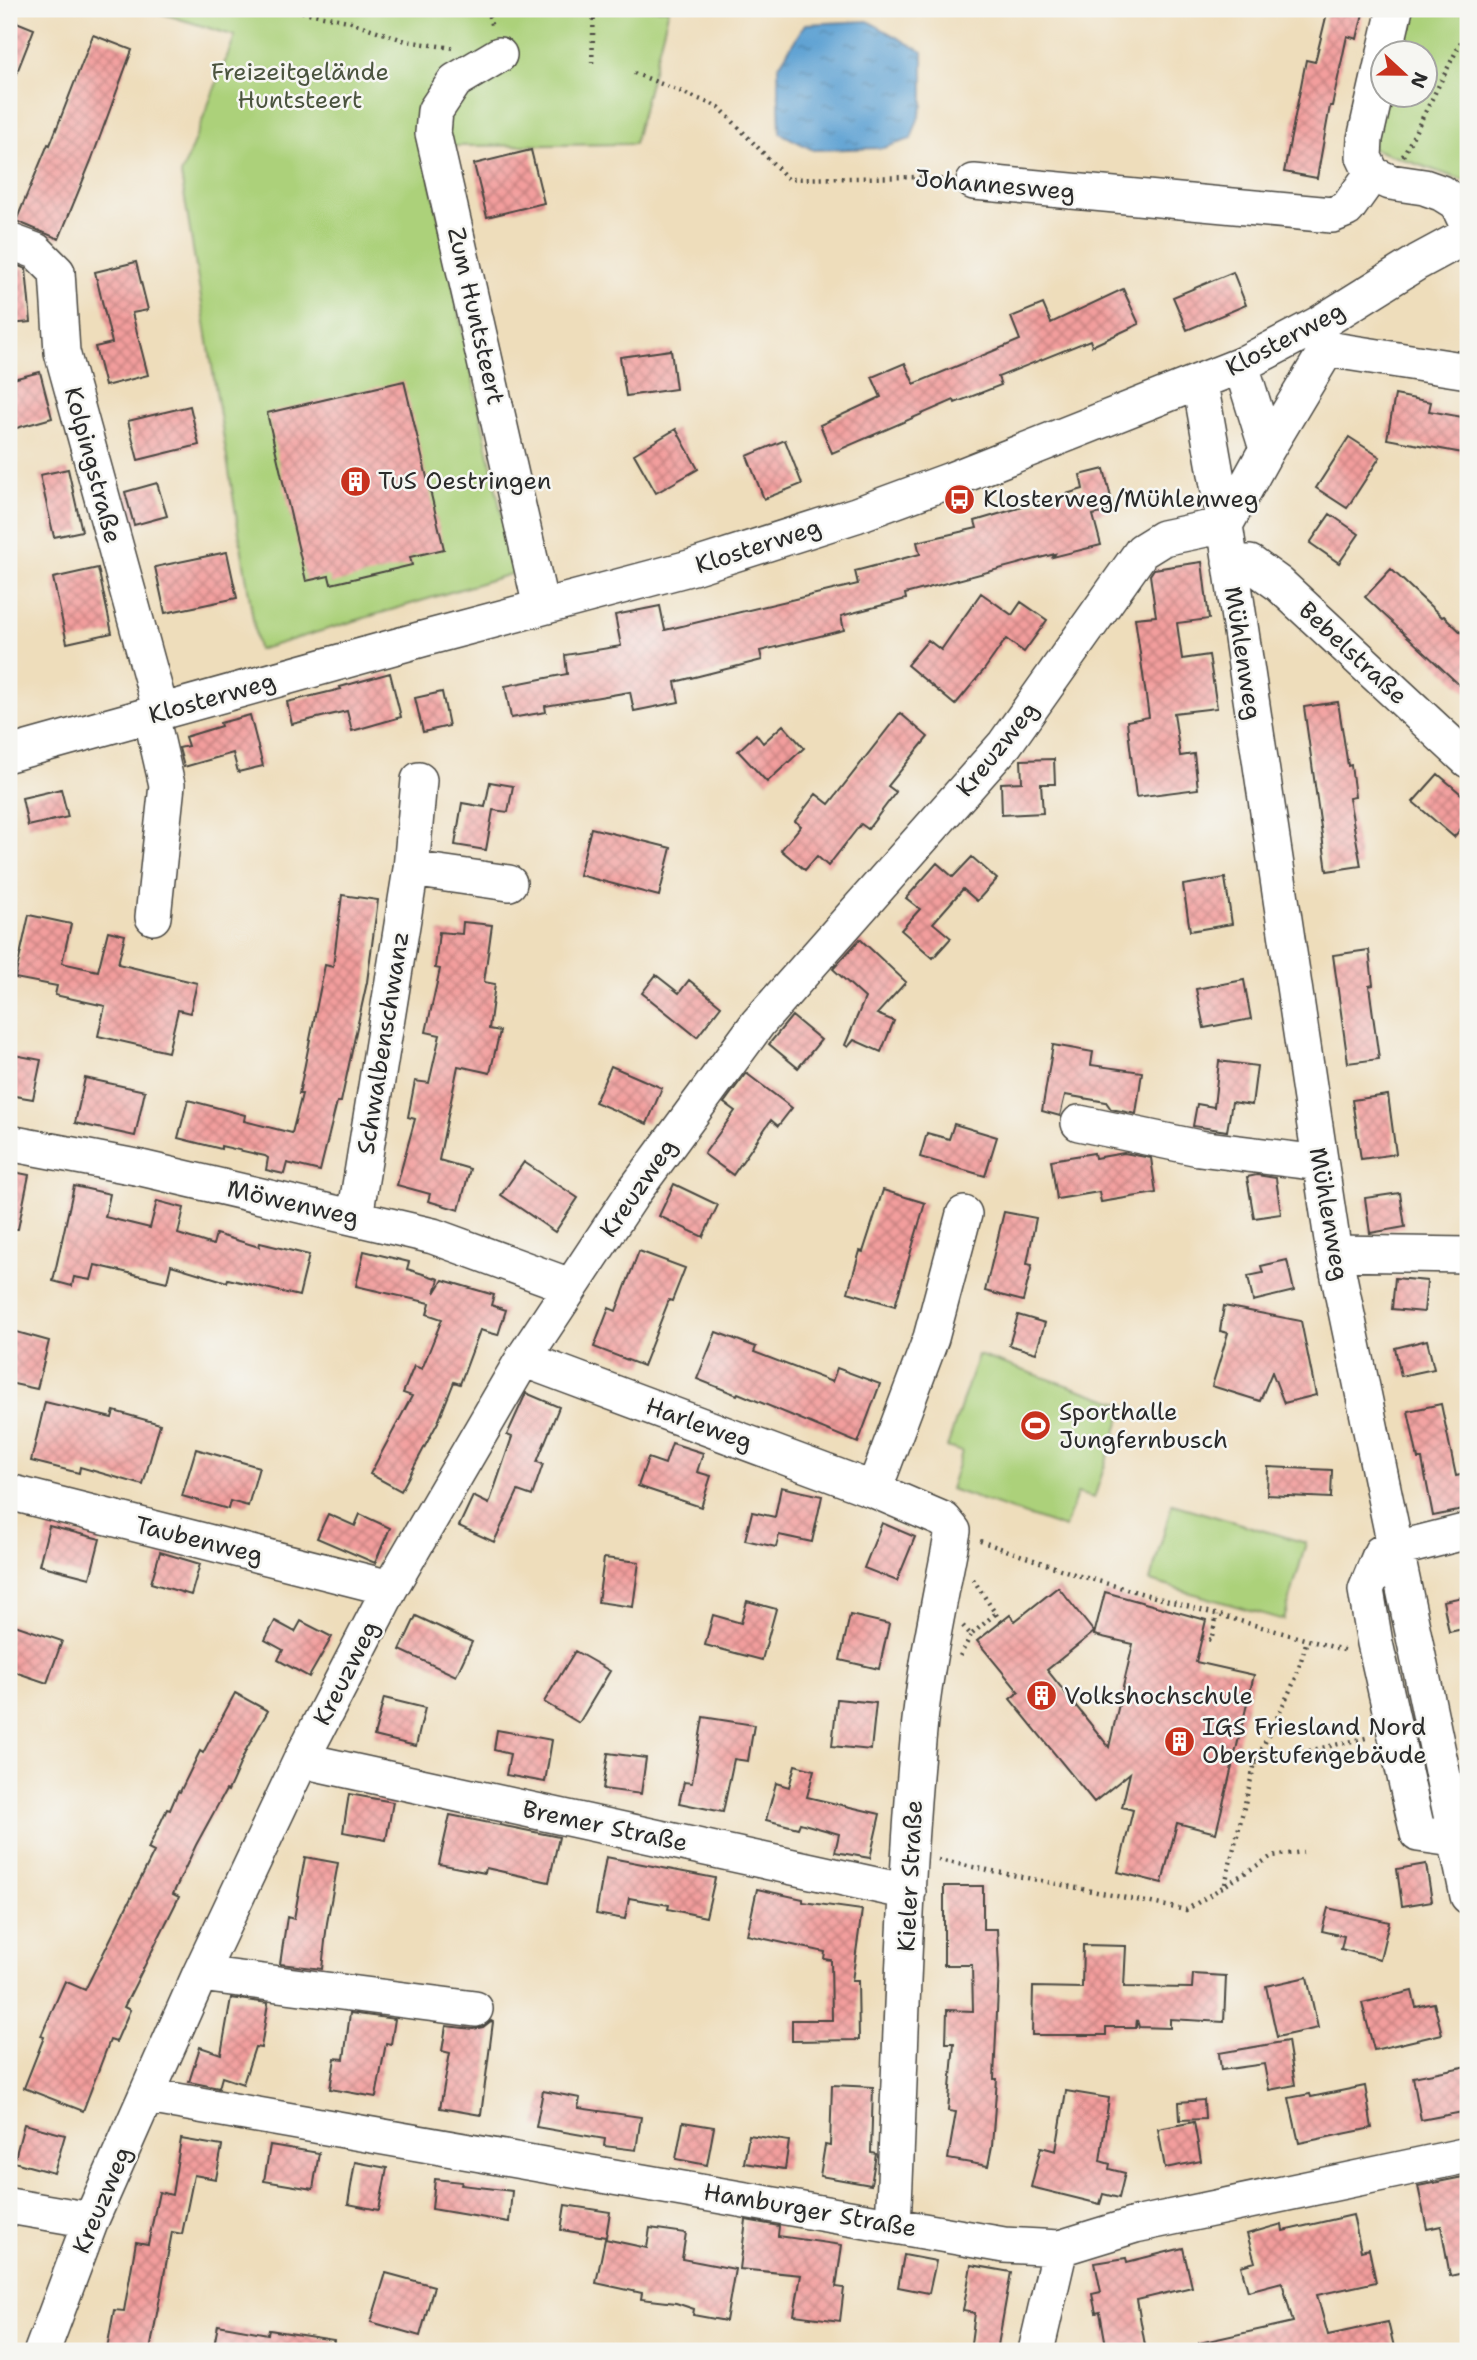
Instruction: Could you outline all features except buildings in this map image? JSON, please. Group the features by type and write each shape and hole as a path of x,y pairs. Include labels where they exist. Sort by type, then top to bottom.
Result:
{"street":[{"path":"1388,38 1395,9"},
{"name":"Zum Huntsteert","path":"499,55 455,81 435,111 433,133 541,607"},
{"path":"1372,108 1364,158 1381,178 1441,192 1457,203 1468,226"},
{"name":"Johannesweg","path":"974,182 1332,215 1347,209 1381,178"},
{"name":"Klosterweg","path":"9,754 692,567 856,514 1241,365 1322,337 1418,262 1468,235"},
{"name":"Kolpingstraße","path":"9,240 36,251 57,272 62,352 156,713 167,785 153,917"},
{"path":"1225,525 1268,449 1322,337 1468,371"},
{"path":"1241,365 1268,449"},
{"name":"Mühlenweg","path":"1200,383 1225,525 1334,1253 1468,1896"},
{"name":"Kreuzweg","path":"46,2351 91,2220 200,1974 301,1760 390,1588 523,1359 570,1286 633,1193 758,1023 1005,744 1142,551 1163,538 1225,525"},
{"name":"Bebelstraße","path":"1230,562 1250,563 1279,583 1468,760"},
{"name":"Schwalbenschwanz","path":"355,1217 411,869 419,780"},
{"path":"411,869 509,883"},
{"path":"1079,1123 1199,1148 1320,1163"},
{"name":"Möwenweg","path":"9,1143 141,1168 433,1236 570,1286"},
{"path":"874,1490 931,1338 964,1214"},
{"path":"1334,1253 1468,1255"},
{"name":"Harleweg","path":"523,1359 874,1490 944,1520 953,1531"},
{"name":"Taubenweg","path":"9,1492 390,1588"},
{"name":"Kieler Straße","path":"893,2225 909,1854 918,1738 933,1630 953,1531"},
{"path":"1455,1835 1446,1838 1418,1834 1374,1643 1366,1590 1381,1553 1468,1531"},
{"name":"Bremer Straße","path":"301,1760 908,1892"},
{"path":"200,1974 475,2009"},
{"name":"Hamburger Straße","path":"148,2096 1004,2245 1060,2248 1135,2225 1468,2155"},
{"path":"9,2206 91,2220"},
{"path":"1037,2351 1060,2248"}],"path":[{"path":"288,9 348,20 406,41 499,55"},
{"path":"592,63 594,9"},
{"path":"1381,178 1468,28"},
{"name":"Johannesweg","path":"634,73 719,107 788,179 920,177 974,182"},
{"path":"953,1531 1080,1576 1346,1651 1374,1643"},
{"path":"992,1608 1002,1622"},
{"path":"1202,1637 1211,1640 1217,1615"},
{"path":"958,1660 971,1635"},
{"path":"1225,1885 1255,1763 1296,1678 1307,1640"},
{"path":"1234,1758 1255,1763 1395,1732"},
{"path":"909,1854 1186,1910 1272,1856 1303,1852"}],"green space":[{"name":"Freizeitgelände Huntsteert","path":"147,9 669,9 634,144 456,146 424,149 514,573 258,650 181,175 235,36"},
{"path":"1391,9 1468,9 1468,182 1359,144 1368,106 1438,108 1438,38 1384,38"},
{"name":"Sporthalle Jungfernbusch","path":"978,1355 1125,1405 1094,1498 1077,1493 1065,1528 950,1489 962,1452 947,1447"},
{"path":"1172,1504 1306,1543 1284,1620 1150,1581"}],"water":[{"path":"868,21 923,52 923,105 911,139 883,148 813,150 780,133 778,67 805,24"}],"place":[{"name":"TuS Oestringen","path":"355,481"},
{"name":"Klosterweg/Mühlenweg","path":"960,499"},
{"name":"Sporthalle Jungfernbusch","path":"1036,1426"},
{"name":"Volkshochschule","path":"1041,1696"},
{"name":"IGS Friesland Nord Oberstufengebäude","path":"1179,1741"}]}
